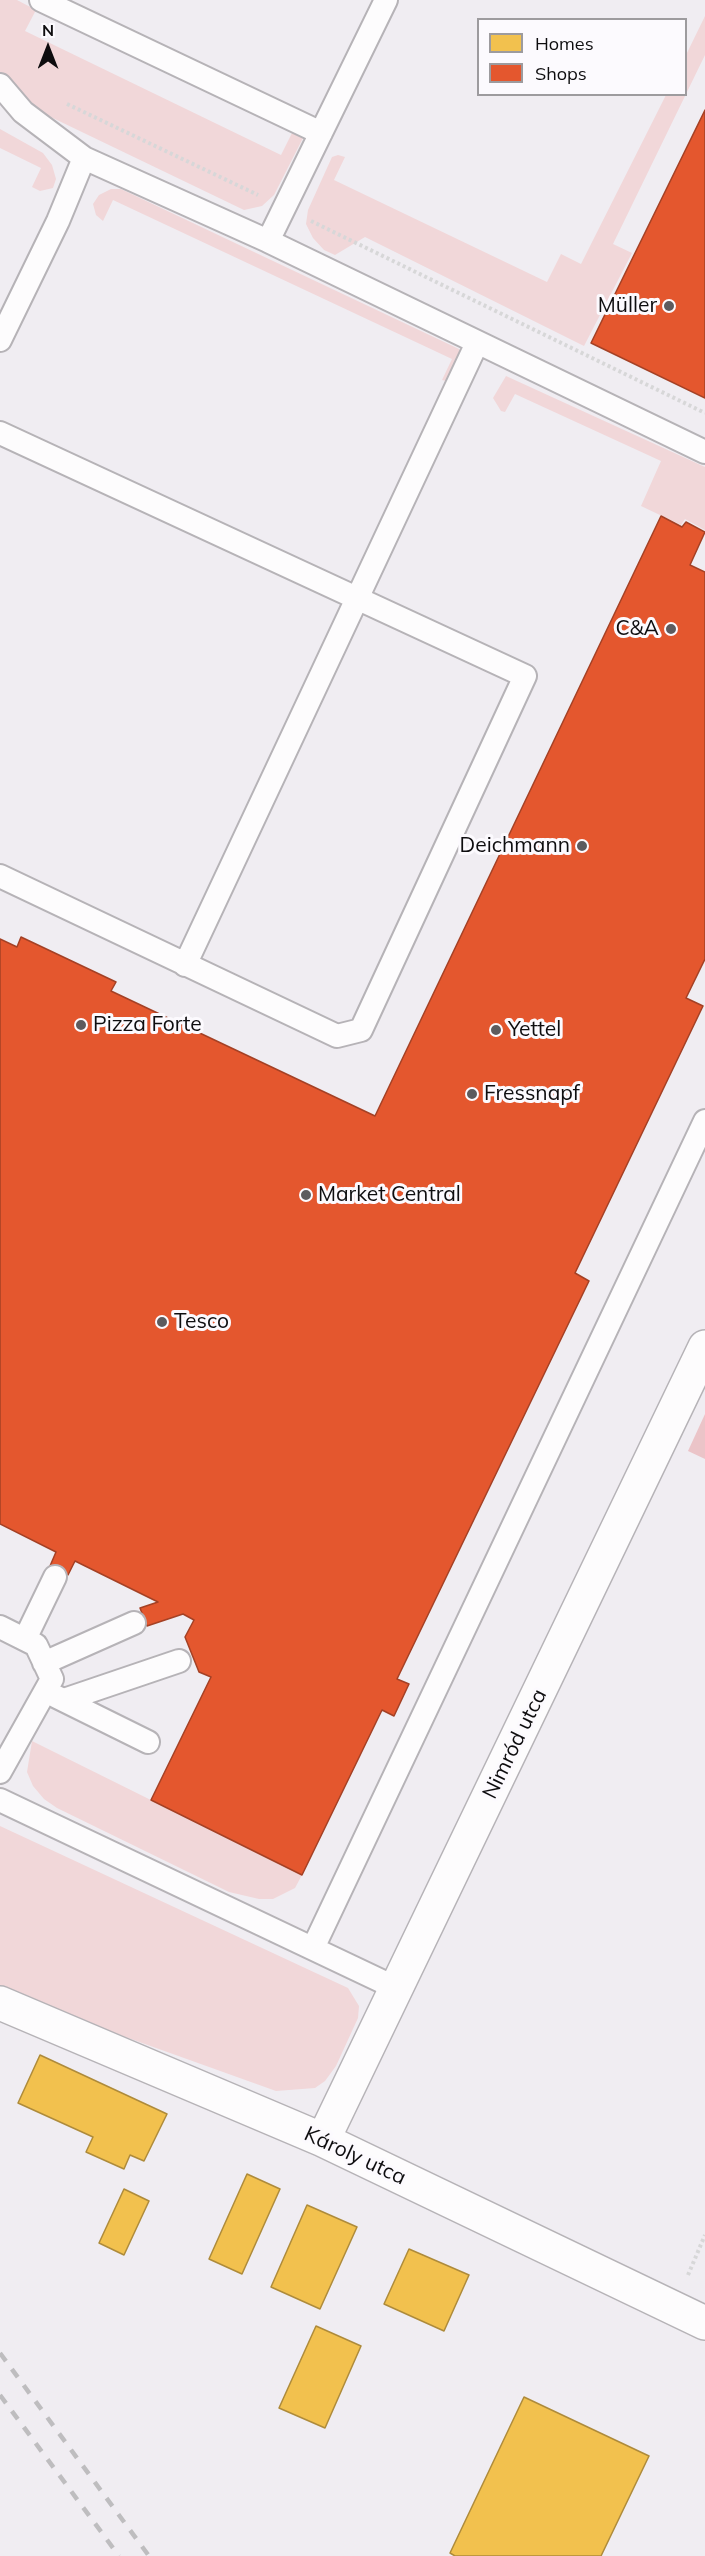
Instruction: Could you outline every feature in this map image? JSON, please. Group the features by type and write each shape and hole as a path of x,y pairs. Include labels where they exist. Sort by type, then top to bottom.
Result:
{"street":[{"name":"Nimród utca","path":"323,2140 398,1989 705,1347"},
{"name":"Károly utca","path":"0,2003 323,2140 705,2323"}],"lane":[{"path":"268,241 386,0"},
{"path":"48,2 321,133"},
{"path":"0,85 23,112"},
{"path":"0,101 23,112 84,158 268,241 705,452"},
{"path":"0,340 58,221 84,158"},
{"path":"185,965 477,343"},
{"path":"0,433 525,676 361,1030 337,1036 0,876"},
{"path":"313,1948 705,1121"},
{"path":"26,1639 55,1577"},
{"path":"44,1663 134,1623"},
{"path":"0,1627 36,1645 52,1678 55,1695"},
{"path":"0,1772 55,1695 179,1661"},
{"path":"55,1695 148,1742"},
{"path":"0,1800 398,1989"}],"path":[{"path":"57,100 705,412"},
{"path":"674,2308 705,2235"}],"shaded area":[{"path":"0,0 17,0 36,10 25,31 281,155 294,129 300,133 303,138 274,195 262,206 244,210 32,108 0,81"},
{"path":"705,16 705,55 687,92 687,53"},
{"path":"665,96 685,96 613,244 632,253 584,346 365,237 335,255 324,250 313,238 306,224 308,210 332,157 338,155 345,157 334,180 547,282 561,254 581,264"},
{"path":"0,129 43,153 52,165 56,179 53,188 40,191 32,187 41,168 0,148"},
{"path":"111,189 121,189 459,349 463,358 450,382 442,380 452,359 113,200 103,221 96,215 93,204 99,195"},
{"path":"506,376 705,467 705,530 685,519 681,525 641,506 661,461 515,394 505,412 501,411 493,398"},
{"path":"705,1414 705,1459 688,1451"},
{"path":"32,1741 302,1875 295,1888 273,1899 259,1899 229,1892 57,1808 44,1799 33,1786 27,1772"},
{"path":"0,1826 348,1988 359,2006 358,2018 336,2066 325,2081 315,2088 276,2091 0,1992"}],"building: Homes":[{"path":"40,2055 167,2114 144,2161 130,2155 124,2169 86,2152 93,2137 18,2103"},
{"path":"247,2174 280,2189 242,2274 209,2259"},
{"path":"124,2189 149,2201 124,2255 99,2243"},
{"path":"307,2205 357,2227 320,2309 271,2287"},
{"path":"409,2249 469,2275 444,2331 384,2304"},
{"path":"316,2326 361,2346 325,2428 279,2408"},
{"path":"524,2397 649,2456 601,2556 455,2556 450,2553"}],"building: Shops":[{"path":"705,110 705,398 591,343"},
{"name":"Market Central","path":"661,516 682,527 686,522 705,532 690,565 705,572 705,959 686,998 703,1006 575,1273 589,1281 397,1679 409,1684 394,1716 382,1710 302,1875 151,1800 211,1677 199,1672 185,1637 194,1620 183,1614 147,1626 140,1608 158,1602 75,1561 68,1575 50,1566 56,1552 0,1524 0,939 17,947 21,937 116,982 111,991 375,1116"}],"railway":[{"path":"0,2353 149,2556"},
{"path":"0,2395 119,2556"}],"place":[{"name":"Müller","path":"669,306"},
{"name":"C&A","path":"671,629"},
{"name":"Deichmann","path":"582,846"},
{"name":"Pizza Forte","path":"81,1025"},
{"name":"Yettel","path":"496,1030"},
{"name":"Fressnapf","path":"472,1094"},
{"name":"Market Central","path":"306,1195"},
{"name":"Tesco","path":"162,1322"}]}
